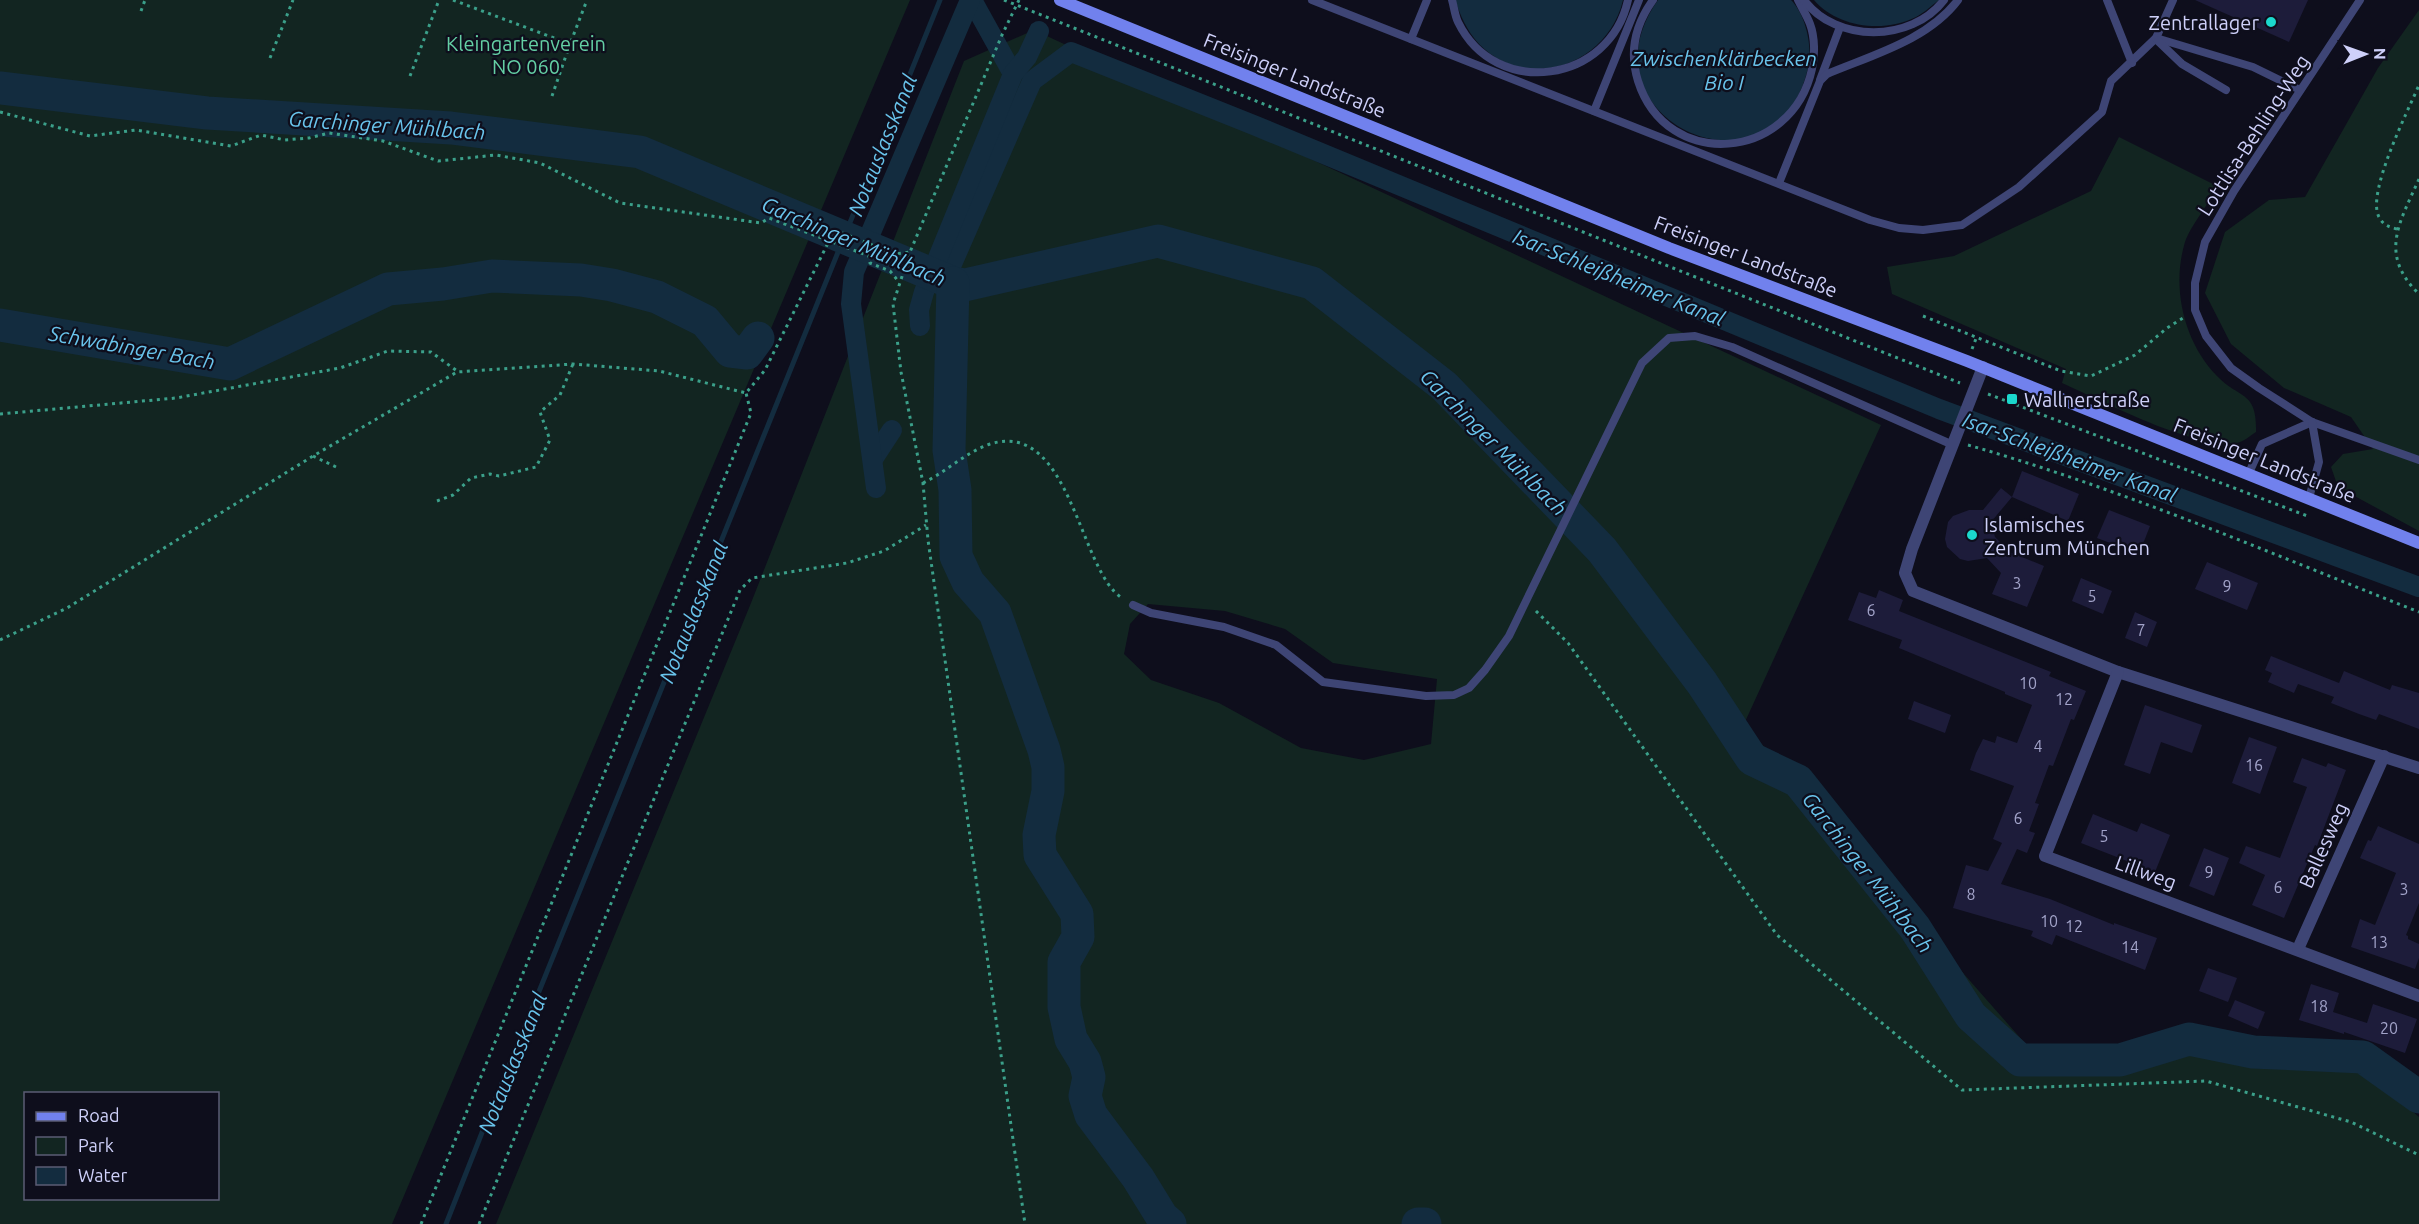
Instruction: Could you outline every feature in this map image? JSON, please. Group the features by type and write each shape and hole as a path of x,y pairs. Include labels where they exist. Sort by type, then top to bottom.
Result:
{"main road":[{"name":"Freisinger Landstraße","path":"1060,0 1648,239 1983,368 2419,543"}],"street":[{"path":"1983,368 1912,549 1905,573 1913,591 2118,672 2419,768"},
{"name":"Lillweg","path":"2118,672 2045,856 2419,996"},
{"name":"Ballesweg","path":"2298,949 2384,756"}],"lane":[{"path":"1411,39 1427,0"},
{"path":"1452,0 1458,22 1476,47 1505,66 1529,73 1558,72 1585,61 1608,42 1628,18 1639,0"},
{"path":"1594,111 1628,18 1628,0"},
{"path":"1653,0 1634,38 1634,68 1644,98 1660,120 1686,137 1713,144 1742,142 1768,133 1791,115 1827,74 1920,34 1950,10 1958,0"},
{"path":"1779,183 1812,89 1815,57 1811,26 1798,0"},
{"path":"1804,0 1811,9 1840,27 1864,33 1892,31 1919,21 1944,0"},
{"path":"2107,0 2132,63"},
{"path":"1315,1 1870,220 1899,228 1923,230 1962,225 2019,187 2102,112 2111,81 2156,38 2173,0"},
{"name":"Lottlisa-Behling-Weg","path":"2360,0 2234,191 2205,242 2195,283 2195,310 2206,336 2230,368 2312,422 2419,460"},
{"path":"1628,18 1640,23"},
{"path":"1820,81 1840,27"},
{"path":"2156,38 2182,64 2226,90"},
{"path":"2156,38 2253,67 2301,90"},
{"path":"1503,76 1505,66"},
{"path":"1690,149 1694,139"},
{"path":"1133,605 1151,613 1224,627 1276,645 1323,682 1426,696 1454,695 1469,688 1509,636 1642,363 1669,338 1695,336 1732,347 1956,438"},
{"path":"2248,475 2262,444 2312,422 2319,462 2308,498"}],"path":[{"path":"141,11 145,0"},
{"path":"270,58 292,0"},
{"path":"410,76 439,0"},
{"path":"453,0 570,44"},
{"path":"552,96 587,0"},
{"name":"Freisinger Landstraße","path":"1004,0 1959,382"},
{"path":"1019,0 910,252 893,304 896,333 923,483 926,525 1025,1224"},
{"path":"2397,229 2385,226 2378,215 2376,200 2383,170 2419,85"},
{"path":"0,112 90,136 136,130 231,146 261,135 285,140 309,138 328,133 384,141 438,161 496,155 540,163 620,202 761,224 769,218 869,256 870,263 890,271 899,282"},
{"path":"2419,179 2397,229 2394,250 2408,284 2419,294"},
{"path":"835,230 895,254 910,252"},
{"path":"746,393 765,370 830,241"},
{"path":"1923,316 2061,371 2091,376 2135,355 2167,328 2195,310"},
{"path":"0,414 176,398 340,368 388,351 431,352 457,372"},
{"path":"0,640 67,608 313,456 457,372 573,364 659,371 746,393"},
{"path":"436,501 453,495 471,478 490,474 499,477 536,467 550,440 540,412 560,395 573,364"},
{"path":"1975,389 2311,518"},
{"path":"421,1224 751,413 746,393"},
{"path":"1956,438 2157,508 2419,612"},
{"path":"923,483 942,474 974,451 992,444 1010,441 1035,450 1056,475 1074,507 1104,578 1116,594 1133,605"},
{"path":"313,456 336,467"},
{"path":"479,1224 740,590 752,578 847,563 884,551 926,525"},
{"path":"1526,601 1568,643 1777,935 1962,1090 2206,1082 2351,1122 2419,1155"}],"green space":[{"name":"Kleingartenverein NO 060","path":"0,0 910,0 392,1224 0,1224"},
{"path":"2419,10 2419,531 2338,487 2331,467 2343,454 2373,449 2351,417 2284,388 2231,344 2205,293 2225,232 2269,200 2305,197 2378,68"},
{"path":"1034,30 1881,425 1744,724 2037,1057 2339,1046 2419,1117 2419,1224 496,1224 751,603 964,61","holes":["1148,604 1225,611 1285,629 1333,663 1437,679 1431,744 1364,760 1301,748 1219,703 1151,680 1124,654 1130,624"]},
{"path":"2119,137 2219,187 2185,242 2179,278 2180,296 2183,314 2196,347 2217,376 2246,397 2254,409 2256,432 2236,443 2217,443 2196,438 2124,412 2062,383 2066,369 1892,294 1887,267 1954,256 2091,191"}],"water":[{"name":"Zwischenklärbecken Bio I","path":"1455,0 1623,0 1615,22 1601,41 1584,55 1564,65 1542,69 1520,67 1499,59 1479,44 1465,24"},
{"name":"Zwischenklärbecken Bio I","path":"1658,0 1791,0 1801,14 1810,51 1808,68 1789,111 1759,134 1724,140 1689,132 1660,111 1641,81 1639,43"},
{"name":"Zwischenklärbecken Bio I","path":"1814,0 1939,0 1916,17 1890,25 1876,26 1848,22 1836,17"}],"building":[{"name":"Zentrallager","path":"2195,0 2308,0 2289,42"},
{"path":"2022,471 2079,494 2068,521 2012,497"},
{"path":"2001,488 2012,497 1991,522 1995,537 2010,552 2044,566 2027,607 1992,594 2001,573 1987,558 1968,561 1960,559 1947,547 1945,539 1948,522 1953,516 1969,510 1983,510"},
{"path":"2109,510 2150,526 2139,554 2097,538"},
{"path":"2207,562 2258,583 2247,610 2195,589"},
{"path":"2081,578 2112,591 2103,614 2072,601"},
{"path":"1879,590 1903,600 1899,611 2051,672 2049,676 2086,691 2074,720 2071,719 2053,766 2049,765 2035,803 2039,804 2029,831 2035,833 2027,853 2017,849 2001,884 2050,899 2114,925 2114,923 2157,938 2145,970 2056,935 2052,945 2031,936 2033,931 1953,908 1966,865 1988,871 2002,843 1993,839 2014,786 1970,770 1976,753 1983,739 1995,743 1997,736 2017,743 2032,705 1899,648 1902,640 1848,620 1859,592 1876,598"},
{"path":"2135,612 2157,622 2147,647 2125,638"},
{"path":"2271,656 2339,683 2344,671 2390,690 2392,685 2419,693 2419,729 2379,714 2376,720 2359,714 2331,703 2334,697 2298,684 2294,693 2268,682 2272,673 2265,670"},
{"path":"1914,701 1951,715 1945,733 1908,719"},
{"path":"2145,705 2202,725 2192,753 2161,742 2150,774 2124,765"},
{"path":"2249,737 2277,747 2260,794 2232,783"},
{"path":"2302,758 2326,767 2328,763 2346,770 2317,846 2315,845 2284,918 2252,905 2265,875 2239,863 2246,846 2280,858 2307,787 2293,782"},
{"path":"2093,814 2137,832 2141,823 2170,835 2155,872 2081,843"},
{"path":"2378,826 2419,844 2419,903 2406,935 2408,939 2419,944 2419,958 2415,969 2351,947 2360,919 2375,925 2396,873 2360,858 2368,840 2371,841"},
{"path":"2204,848 2229,858 2214,896 2189,886"},
{"path":"2208,968 2237,978 2228,1002 2199,991"},
{"path":"2311,984 2339,993 2333,1012 2367,1023 2373,1004 2417,1019 2405,1053 2344,1032 2344,1034 2299,1020"},
{"path":"2235,1000 2265,1012 2258,1029 2228,1016"}],"waterway":[{"name":"Notauslasskanal","path":"446,1224 940,0"},
{"path":"876,488 851,304 854,272 970,0"},
{"path":"972,0 1013,74"},
{"path":"920,326 919,310 924,292 1013,74 1027,57 1039,31"},
{"name":"Isar-Schleißheimer Kanal","path":"945,280 1032,81 1071,52 1256,126 1939,409 2419,587"},
{"name":"Garchinger Mühlbach","path":"0,88 207,113 451,128 640,152 953,283 965,285 1158,241 1312,283 1444,386 1602,550 1702,683 1752,759 1798,781 1915,928 1971,1016 2020,1060 2120,1060 2189,1039 2253,1052 2363,1057 2419,1097"},
{"path":"860,259 871,259 879,254"},
{"path":"918,269 918,281 924,292"},
{"name":"Schwabinger Bach","path":"0,325 230,364 388,289 443,284 492,276 581,280 612,285 657,297 705,321 730,351 747,353 758,338"},
{"path":"953,283 949,450 955,490 956,556 968,582 995,613 1044,750 1048,767 1048,791 1039,835 1040,855 1077,914 1078,937 1064,962 1064,1007 1071,1039 1085,1062 1089,1077 1085,1096 1091,1115 1138,1178 1162,1217 1170,1224"},
{"path":"873,459 892,430"},
{"path":"1418,1224 1425,1224"}],"place":[{"name":"Zentrallager","path":"2271,22"},
{"name":"Wallnerstraße","path":"2012,399"},
{"name":"Islamisches Zentrum München","path":"1972,535"}]}
